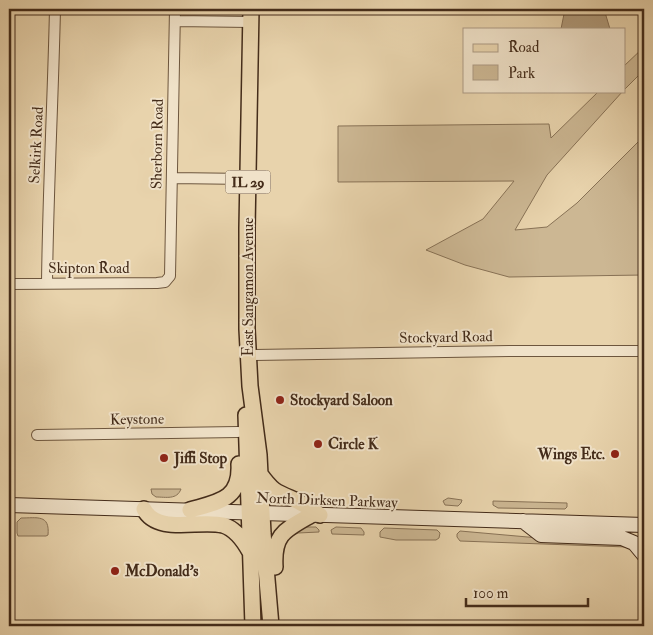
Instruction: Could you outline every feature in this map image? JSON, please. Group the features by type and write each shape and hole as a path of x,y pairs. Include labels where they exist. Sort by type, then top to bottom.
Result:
{"main road":[{"name":"East Sangamon Avenue","path":"251,16 247,256 250,386 260,474 250,553 253,626"},
{"name":"East Sangamon Avenue","path":"250,386 245,418 271,626"},
{"path":"190,510 219,502 228,496 239,483 238,427 245,418"},
{"path":"260,474 266,483 279,494 295,500 316,515 286,530 279,537 275,546 277,626"},
{"path":"144,509 147,515 160,523 223,525 239,536 250,553"}],"street":[{"name":"Selkirk Road","path":"47,283 55,9"},
{"name":"Sherborn Road","path":"168,279 171,271 175,9"},
{"path":"174,21 251,16"},
{"path":"172,178 248,179"},
{"name":"Skipton Road","path":"9,284 157,283 165,282 168,279"},
{"name":"Stockyard Road","path":"249,356 509,350 644,350"},
{"name":"Keystone","path":"37,435 238,432"},
{"name":"North Dirksen Parkway","path":"9,505 644,525"},
{"path":"523,521 541,535 622,538 634,543 644,555"}],"green space":[{"path":"644,47 644,70 626,88 626,64"},
{"path":"598,92 622,92 547,175 515,230 547,227 577,203 644,136 644,275 509,277 465,265 426,250 483,219 514,181 338,182 338,126 549,124 551,138"},
{"path":"151,489 181,489 174,496 156,497 152,494"},
{"path":"448,498 462,500 458,506 445,505 443,501"},
{"path":"493,501 567,503 567,507 565,509 498,508 493,505"},
{"path":"21,518 45,520 48,535 18,536 17,522"},
{"path":"304,527 316,527 319,532 298,533 287,538"},
{"path":"336,527 361,528 364,535 332,534 331,530"},
{"path":"384,528 437,530 440,533 439,538 436,540 396,540 380,537 380,532"},
{"path":"460,531 539,538 611,540 627,547 460,541 457,534"}],"shaded area":[{"path":"565,9 604,9 610,28 561,28"}],"place":[{"name":"Stockyard Saloon","path":"280,400"},
{"name":"Circle K","path":"318,444"},
{"name":"Wings Etc.","path":"615,454"},
{"name":"Jiffi Stop","path":"164,458"},
{"name":"McDonald's","path":"115,571"}]}
